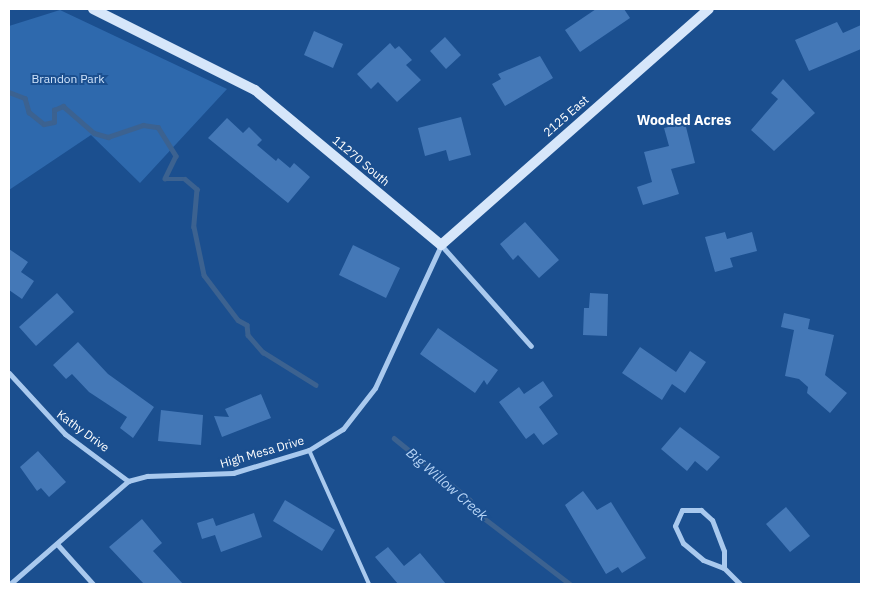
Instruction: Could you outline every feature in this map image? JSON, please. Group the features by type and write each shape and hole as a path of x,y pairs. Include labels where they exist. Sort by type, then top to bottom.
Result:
{"street":[{"name":"11270 South","path":"93,9 254,90 441,245 531,346"},
{"name":"2125 East","path":"441,245 708,9"},
{"name":"High Mesa Drive","path":"10,584 128,481 147,476 232,473 309,450 343,429 361,411 441,245"},
{"name":"Kathy Drive","path":"9,373 66,434 128,481"},
{"path":"724,568 724,551 712,520 701,510 682,510 675,526 683,544 703,560 724,568 740,584"},
{"path":"57,544 93,584"}],"lane":[{"path":"309,450 369,584"}],"green space":[{"name":"Brandon Park","path":"60,10 227,89 140,183 91,135 9,190 9,26"}],"building":[{"path":"596,9 624,9 630,18 580,52 565,30"},
{"path":"837,22 843,33 861,25 861,49 809,71 795,40"},
{"path":"314,31 343,44 333,68 304,55"},
{"path":"445,37 461,55 446,69 430,51"},
{"path":"390,43 395,49 399,46 412,60 406,65 421,80 397,102 378,82 371,89 357,74"},
{"path":"540,56 553,78 505,106 492,84 501,79 498,74"},
{"path":"783,79 815,113 774,151 751,130 778,99 771,93"},
{"path":"461,117 471,155 449,161 446,150 425,156 418,128"},
{"path":"227,118 243,133 249,127 262,140 257,145 276,161 278,158 290,168 294,163 310,177 288,203 208,138"},
{"path":"685,123 695,163 671,169 679,194 643,205 637,187 652,182 644,152 669,146 664,128"},
{"path":"525,222 559,260 539,278 518,255 513,260 500,244"},
{"path":"725,232 727,239 752,232 757,251 730,258 733,267 715,272 705,237"},
{"path":"353,245 400,268 386,298 339,275"},
{"path":"9,249 28,262 21,272 34,281 22,299 9,290"},
{"path":"57,293 74,312 36,346 19,327"},
{"path":"590,293 608,294 607,336 583,335 584,308 589,308"},
{"path":"784,313 810,319 808,329 834,335 825,375 847,393 830,413 807,393 808,387 799,379 785,376 794,330 781,327"},
{"path":"438,328 498,370 487,385 484,380 475,393 420,354"},
{"path":"78,342 108,374 154,407 133,438 120,428 127,417 89,392 72,374 66,379 53,365"},
{"path":"640,347 676,372 690,351 706,362 685,393 672,384 662,400 622,373"},
{"path":"543,381 553,396 539,407 558,434 543,445 534,433 526,439 499,402 519,387 524,394"},
{"path":"261,394 271,418 222,437 214,416 229,417 225,409"},
{"path":"161,410 203,415 201,445 158,441"},
{"path":"680,427 720,457 707,471 695,461 687,471 661,449"},
{"path":"38,451 66,482 49,497 41,488 37,491 20,467"},
{"path":"583,491 597,510 611,502 646,558 622,573 618,567 606,574 565,505"},
{"path":"285,500 335,530 322,551 273,521"},
{"path":"786,507 810,536 790,552 766,524"},
{"path":"254,513 262,537 221,552 215,535 202,539 197,523 213,518 216,526"},
{"path":"142,519 162,543 153,551 183,584 144,584 109,547"},
{"path":"388,547 404,566 420,553 446,584 398,584 375,557"}],"waterway":[{"name":"Big Willow Creek","path":"9,92 25,98 29,112 44,124 54,122 54,110 63,106 94,133 108,137 143,125 158,127 176,156 165,179 185,179 197,189 194,227 204,275 238,320 247,325 248,335 263,352 316,385"},
{"name":"Big Willow Creek","path":"394,438 470,500 480,515 570,584"}],"district":[{"name":"Wooded Acres","path":"684,120"}]}
